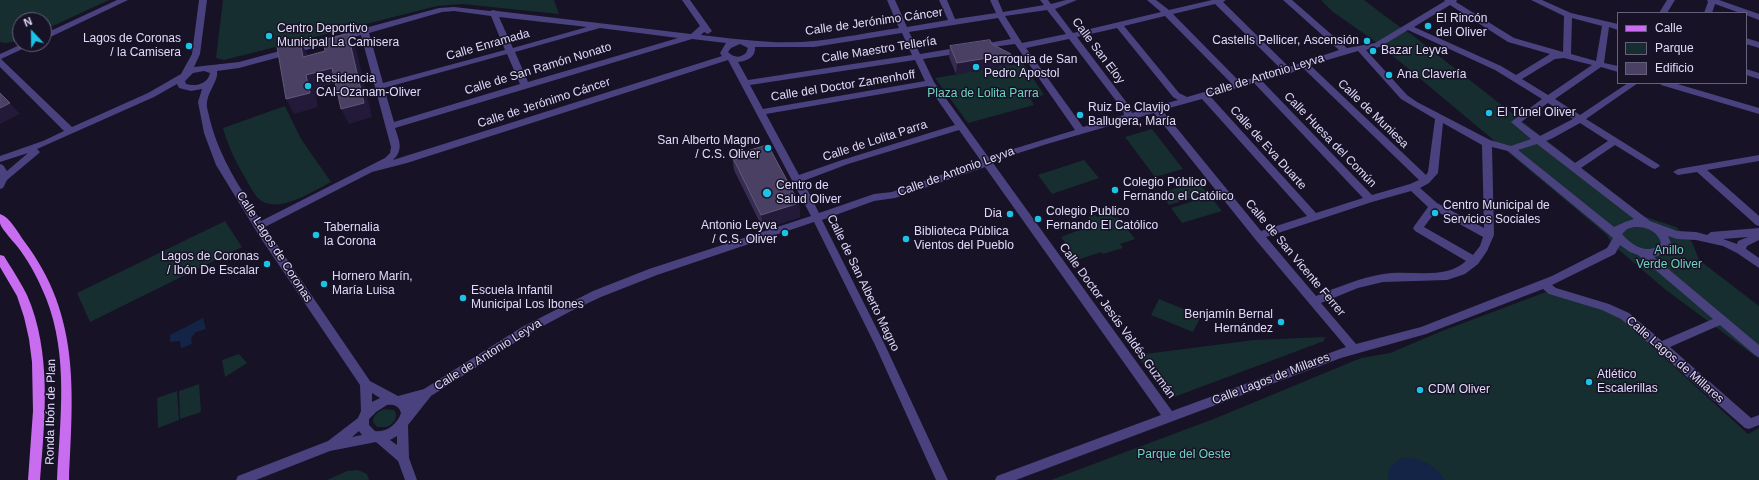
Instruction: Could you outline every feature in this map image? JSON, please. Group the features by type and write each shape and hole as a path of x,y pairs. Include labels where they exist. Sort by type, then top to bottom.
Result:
{"main road":[{"name":"Ronda Ibón de Plan","path":"0,218 10,229 44,279 52,300 61,332 65,354 66,373 63,480"},
{"name":"Ronda Ibón de Plan","path":"0,259 22,296 28,315 38,366 39,399 34,480"}],"street":[{"path":"52,33 124,0"},
{"path":"196,54 209,69 214,72 202,102 181,84 196,54 203,0"},
{"name":"Calle de San Alberto Magno","path":"686,0 728,56 745,83 797,179 880,345 942,480"},
{"name":"Calle Doctor Jesús Valdés Guzmán","path":"891,0 930,84 1170,418"},
{"path":"943,0 953,23"},
{"path":"994,0 1000,15 1081,131"},
{"name":"Calle de Jerónimo Cáncer","path":"749,44 809,45 1000,15 1047,4 1073,0"},
{"path":"1151,0 1167,13 1238,85"},
{"path":"1287,0 1345,51"},
{"path":"1450,0 1511,40 1524,45 1617,69"},
{"name":"Calle de Antonio Leyva","path":"396,401 426,393 526,330 567,308 597,294 653,272 869,199 892,195 986,163 1002,155 1288,71 1304,64 1345,51 1377,46 1450,0"},
{"path":"1535,0 1568,15 1617,27"},
{"path":"1665,12 1671,0"},
{"path":"1708,12 1713,0 1745,12"},
{"path":"1220,1 1288,71"},
{"name":"Calle Maestro Tellería","path":"745,83 917,56 1071,36 1220,1"},
{"name":"Calle San Eloy","path":"1047,4 1127,109 1130,117"},
{"path":"0,159 46,143 151,95 185,75 199,69 239,65 449,9 493,12 739,42 749,44 752,50 749,56 740,59 728,56 728,45 739,42"},
{"path":"493,12 525,86"},
{"path":"1747,13 1759,17"},
{"path":"1567,55 1568,15"},
{"path":"1606,23 1600,64 1515,122 1652,226 1666,241 1677,235"},
{"name":"Calle Enramada","path":"379,87 602,25"},
{"path":"1119,25 1176,95 1186,100"},
{"path":"693,36 700,32 705,26"},
{"path":"1408,26 1498,68 1655,166"},
{"path":"259,226 388,160 394,154 396,147 364,31"},
{"name":"Calle de San Ramón Nonato","path":"390,126 693,36"},
{"path":"1747,41 1759,45"},
{"path":"1361,49 1404,97 1439,119 1487,143 1511,149 1759,352"},
{"path":"0,57 12,52"},
{"path":"1516,79 1553,56 1567,55"},
{"name":"Calle de Jerónimo Cáncer","path":"368,170 404,161 728,56"},
{"path":"0,62 70,131"},
{"name":"Calle de Muniesa","path":"1304,64 1426,181"},
{"path":"1747,72 1759,76"},
{"name":"Calle Huesa del Común","path":"1256,80 1370,199"},
{"path":"151,95 199,87 209,82"},
{"name":"Calle del Doctor Zamenhoff","path":"760,112 930,84"},
{"path":"1511,149 1550,136 1580,119 1632,84"},
{"path":"1667,84 1759,111"},
{"name":"Calle de Eva Duarte","path":"1204,95 1314,217"},
{"name":"Calle Lagos de Coronas","path":"202,102 209,133 221,164 259,226 366,384 396,401"},
{"name":"Calle de San Vicente Ferrer","path":"1156,109 1259,236 1354,349"},
{"path":"1259,236 1370,199 1413,187 1426,181 1432,173 1439,119"},
{"name":"Calle de Lolita Parra","path":"797,179 844,162 961,126"},
{"path":"1574,168 1615,141"},
{"path":"2,182 46,143"},
{"path":"1314,301 1366,282 1385,278 1449,276 1463,269 1474,261 1487,242 1489,235 1487,143"},
{"path":"1678,172 1759,158"},
{"path":"0,167 3,172 2,182"},
{"path":"1699,169 1759,222"},
{"path":"1413,187 1434,206 1489,235"},
{"path":"1434,206 1418,228 1474,261"},
{"path":"1611,251 1616,246 1618,230 1626,225 1635,223 1652,226 1677,235 1696,236 1759,232"},
{"path":"1696,236 1725,243 1741,250 1759,264"},
{"path":"1741,250 1742,244 1759,236"},
{"name":"Calle Lagos de Millares","path":"1001,480 1354,349 1422,331 1561,276 1611,251 1648,254 1661,250 1666,244 1666,241"},
{"name":"Calle Lagos de Millares","path":"1542,283 1553,291 1615,311 1625,316 1661,346 1748,424 1759,420"},
{"path":"1661,346 1721,320"},
{"path":"366,384 366,432 377,437 403,458"},
{"name":"Calle de Antonio Leyva","path":"404,422 426,393"},
{"path":"330,446 365,417 371,408 382,402 396,401 406,408 403,458 411,480"},
{"path":"242,480 330,446 391,433 404,422"}],"green space":[{"path":"0,0 109,0 52,26 52,12 12,12 12,42 0,42"},
{"name":"Centro Deportivo Municipal La Camisera","path":"223,0 554,0 559,14 462,4 437,6 224,60 216,58"},
{"name":"Anillo Verde Oliver","path":"1321,0 1364,0 1411,34 1643,216 1676,227 1692,242 1699,260 1759,306 1759,359 1666,290 1612,244 1607,235 1399,61 1369,37 1333,12"},
{"name":"Plaza de Lolita Parra","path":"1023,63 1044,95 1030,98 1034,105 968,123 935,78"},
{"path":"285,106 301,139 331,182 294,200 274,204 265,202 254,193 236,161 223,128"},
{"path":"1152,129 1183,169 1155,177 1125,137"},
{"path":"1084,160 1099,178 1052,194 1038,175"},
{"path":"1198,182 1207,193 1169,205 1160,193"},
{"path":"1210,196 1222,211 1182,223 1171,208"},
{"path":"1109,213 1114,218 1118,217 1135,239 1120,244 1123,248 1103,254 1101,252 1077,260 1061,237 1082,229 1078,223 1089,219 1088,217 1095,215 1097,217"},
{"path":"225,221 242,247 90,322 77,293"},
{"name":"Parque del Oeste","path":"1546,292 1615,313 1748,434 1759,428 1759,480 1051,480 1216,418 1361,358 1390,353 1442,331"},
{"path":"1159,299 1201,316 1193,332 1151,315"},
{"path":"1325,337 1324,341 1174,397 1165,393 1137,355 1254,340"},
{"path":"239,354 247,363 225,377 222,360"},
{"path":"199,384 201,412 180,419 179,391"},
{"path":"177,391 179,420 158,428 157,398"},
{"path":"384,409 394,410 396,415 395,420 387,427 377,427 373,422 374,417"},
{"path":"358,470 367,474 369,480 327,480 347,471"}],"water":[{"path":"203,318 206,329 196,332 191,338 192,344 181,348 180,341 170,342 170,335"},
{"path":"1402,458 1415,459 1427,463 1437,470 1445,480 1389,480 1389,470"}],"building":[{"path":"348,34 364,103 341,109 332,68 306,75 310,93 286,99 277,47 300,41 303,57 325,51 323,41"},
{"path":"990,40 992,44 1011,54 957,63 950,46"},
{"path":"0,93 10,103 0,108"},
{"name":"Centro de Salud Oliver","path":"768,145 799,203 761,215 732,156"}],"place":[{"name":"El Rincón del Oliver","path":"1428,26"},
{"name":"Centro Deportivo Municipal La Camisera","path":"269,36"},
{"name":"Castells Pellicer, Ascensión","path":"1367,41"},
{"name":"Lagos de Coronas / la Camisera","path":"189,46"},
{"name":"Bazar Leyva","path":"1373,51"},
{"name":"Parroquia de San Pedro Apostol","path":"976,67"},
{"name":"Ana Clavería","path":"1389,75"},
{"name":"Residencia CAI-Ozanam-Oliver","path":"308,86"},
{"name":"El Túnel Oliver","path":"1489,113"},
{"name":"Ruiz De Clavijo Ballugera, María","path":"1080,115"},
{"name":"San Alberto Magno / C.S. Oliver","path":"768,148"},
{"name":"Colegio Público Fernando el Católico","path":"1115,190"},
{"name":"Centro de Salud Oliver","path":"767,193"},
{"name":"Centro Municipal de Servicios Sociales","path":"1435,213"},
{"name":"Dia","path":"1010,214"},
{"name":"Colegio Publico Fernando El Católico","path":"1038,219"},
{"name":"Antonio Leyva / C.S. Oliver","path":"785,233"},
{"name":"Tabernalia la Corona","path":"316,235"},
{"name":"Biblioteca Pública Vientos del Pueblo","path":"906,239"},
{"name":"Lagos de Coronas / Ibón De Escalar","path":"267,264"},
{"name":"Hornero Marín, María Luisa","path":"324,284"},
{"name":"Escuela Infantil Municipal Los Ibones","path":"463,298"},
{"name":"Benjamín Bernal Hernández","path":"1281,322"},
{"name":"Atlético Escalerillas","path":"1589,382"},
{"name":"CDM Oliver","path":"1420,390"}]}
